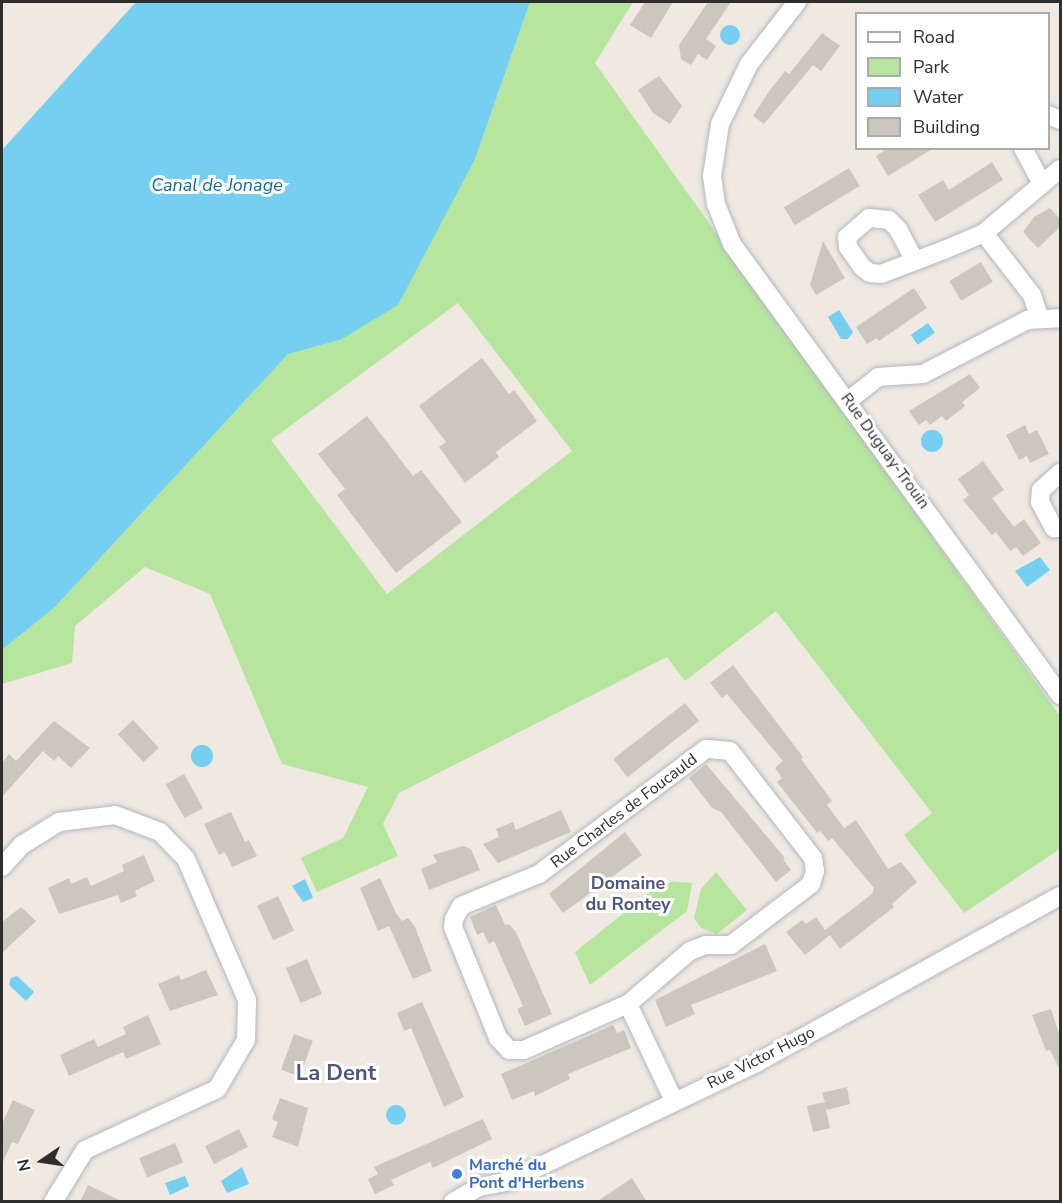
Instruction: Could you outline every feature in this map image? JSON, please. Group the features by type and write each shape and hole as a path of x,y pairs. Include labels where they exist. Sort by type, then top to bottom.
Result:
{"street":[{"name":"Rue Duguay-Trouin","path":"797,2 748,64 720,123 712,176 716,204 732,243 849,400 1060,695"},
{"path":"1024,150 1042,184"},
{"path":"915,261 984,233 1060,169"},
{"path":"984,233 1032,295 1040,319"},
{"path":"849,400 878,377 923,374 997,333 1027,320 1060,318"},
{"path":"1060,474 1041,490 1040,502 1054,528 1060,528"},
{"name":"Rue Charles de Foucauld","path":"706,749 730,751 813,858 815,871 811,884 730,945 706,945 690,951 628,1004 524,1050 509,1050 498,1038 453,927 454,914 461,906 539,874 706,749"},
{"path":"2,867 22,845 59,822 115,815 160,832 186,859 247,1000 246,1040 217,1089 85,1150 53,1202"},
{"name":"Rue Victor Hugo","path":"453,1202 479,1187 509,1181 758,1062 1060,896"},
{"path":"628,1004 674,1101"}],"green space":[{"path":"530,2 633,2 595,63 1060,716 1060,849 964,913 904,835 932,813 776,611 685,681 667,657 399,793 383,824 398,856 317,892 301,858 343,838 368,787 282,764 210,594 145,567 75,626 72,663 2,684 2,650 56,606 288,354 340,340 475,159","holes":["458,303 572,451 387,594 271,440"]},
{"path":"716,872 747,910 717,934 701,928 694,918 701,889"},
{"path":"664,881 692,883 687,911 590,985 575,952"}],"water":[{"name":"Canal de Jonage","path":"136,2 530,2 475,159 398,305 340,340 288,354 56,606 2,650 2,150"},
{"path":"730,25 737,28 740,35 737,42 730,45 723,42 720,35 723,28"},
{"path":"839,310 853,332 848,339 841,339 828,317"},
{"path":"928,323 935,333 918,345 911,335"},
{"path":"932,430 942,437 943,441 936,451 932,452 922,445 921,441 928,431"},
{"path":"1040,557 1050,570 1027,587 1015,571"},
{"path":"202,745 210,748 213,756 210,764 202,767 194,764 191,756 194,748"},
{"path":"305,879 313,898 303,902 292,886"},
{"path":"17,976 34,992 26,1001 9,985 11,978"},
{"path":"396,1105 403,1108 406,1115 403,1122 396,1125 389,1122 386,1115 389,1108"},
{"path":"242,1167 249,1184 227,1193 221,1181"},
{"path":"185,1176 189,1186 170,1195 165,1183"}],"building":[{"path":"645,2 673,2 651,38 630,25"},
{"path":"708,2 731,2 706,39 716,46 707,60 698,54 691,65 681,59 679,45"},
{"path":"822,33 840,46 821,71 813,65 764,124 753,116 785,71 789,74"},
{"path":"659,76 682,106 670,124 653,113 638,90"},
{"path":"885,150 931,150 888,176 876,156"},
{"path":"992,162 1003,180 935,222 918,195 943,180 949,190"},
{"path":"849,168 860,186 795,225 784,207"},
{"path":"1050,208 1060,219 1060,227 1038,248 1023,232 1034,217"},
{"path":"823,241 845,278 816,295 810,285"},
{"path":"981,262 993,282 961,301 949,281"},
{"path":"914,288 927,308 879,341 877,338 867,344 856,327"},
{"path":"482,358 509,394 514,390 537,421 496,452 499,457 465,483 439,447 446,442 419,406"},
{"path":"970,374 980,388 962,402 965,406 946,421 942,416 930,425 926,420 919,425 909,411"},
{"path":"367,416 413,476 421,470 462,522 396,573 337,495 345,489 318,454"},
{"path":"1025,425 1029,434 1037,430 1049,454 1030,463 1027,456 1019,460 1006,435"},
{"path":"983,461 1004,490 992,498 1014,527 1024,519 1041,543 1023,556 1016,547 1010,551 996,532 992,535 963,500 969,495 958,479"},
{"path":"733,665 803,757 801,759 832,801 827,805 844,828 856,820 888,869 901,862 917,882 892,904 894,907 840,949 830,935 805,955 786,932 802,920 806,924 816,917 825,930 872,894 874,888 832,838 828,841 820,831 817,833 777,782 782,778 775,768 783,761 727,694 722,698 710,683"},
{"path":"685,703 699,721 627,777 613,759"},
{"path":"133,720 159,748 144,762 118,734"},
{"path":"54,721 90,748 71,768 58,756 54,761 43,751 2,797 2,763 9,754 16,761"},
{"path":"706,764 785,858 783,859 791,870 776,882 721,812 712,808 689,778"},
{"path":"184,774 203,808 185,818 166,784"},
{"path":"561,810 571,832 498,863 483,844 499,837 496,829 513,822 516,830"},
{"path":"231,812 245,842 249,840 257,856 232,867 225,852 219,855 204,824"},
{"path":"625,832 642,855 563,913 549,894"},
{"path":"463,846 471,849 480,870 429,890 421,869 437,862 433,855"},
{"path":"144,855 155,881 135,891 137,896 121,903 118,895 59,914 48,888 69,878 71,884 87,877 91,886 124,871 122,865"},
{"path":"380,878 396,913 402,921 408,918 415,927 432,971 413,979 389,926 378,931 360,888"},
{"path":"278,896 294,930 273,940 257,906"},
{"path":"496,905 505,925 509,924 516,932 552,1014 525,1026 517,1009 523,1006 494,941 489,944 483,932 477,935 470,917"},
{"path":"21,907 36,921 2,953 2,922"},
{"path":"765,944 777,971 691,1005 695,1014 666,1027 655,1000"},
{"path":"307,959 322,994 301,1003 286,968"},
{"path":"206,970 218,995 170,1011 158,984 179,975 181,980"},
{"path":"422,1002 464,1097 444,1107 411,1028 404,1031 397,1013"},
{"path":"1051,1009 1060,1037 1060,1070 1050,1050 1046,1051 1032,1015"},
{"path":"148,1015 161,1044 126,1059 123,1052 69,1076 60,1055 94,1039 98,1047 126,1034 123,1027"},
{"path":"613,1025 617,1033 624,1030 631,1048 568,1074 570,1079 535,1096 534,1091 512,1100 501,1074"},
{"path":"294,1034 313,1041 300,1077 281,1070"},
{"path":"847,1087 850,1104 827,1110 825,1105 830,1128 813,1132 807,1106 825,1102 822,1093"},
{"path":"280,1098 308,1108 298,1147 272,1137 278,1122 272,1119"},
{"path":"13,1100 35,1110 18,1144 12,1142 2,1164 2,1124"},
{"path":"483,1119 492,1139 433,1168 430,1162 391,1180 394,1185 375,1194 368,1179 378,1174 374,1167"},
{"path":"239,1129 248,1147 214,1164 205,1146"},
{"path":"175,1143 183,1162 147,1178 139,1158"},
{"path":"632,1178 647,1202 596,1202"},
{"path":"88,1185 123,1202 80,1202"}],"place":[{"name":"Marché du Pont d'Herbens","path":"457,1174"}],"district":[{"name":"Domaine du Rontey","path":"628,894"},
{"name":"La Dent","path":"336,1074"}]}
